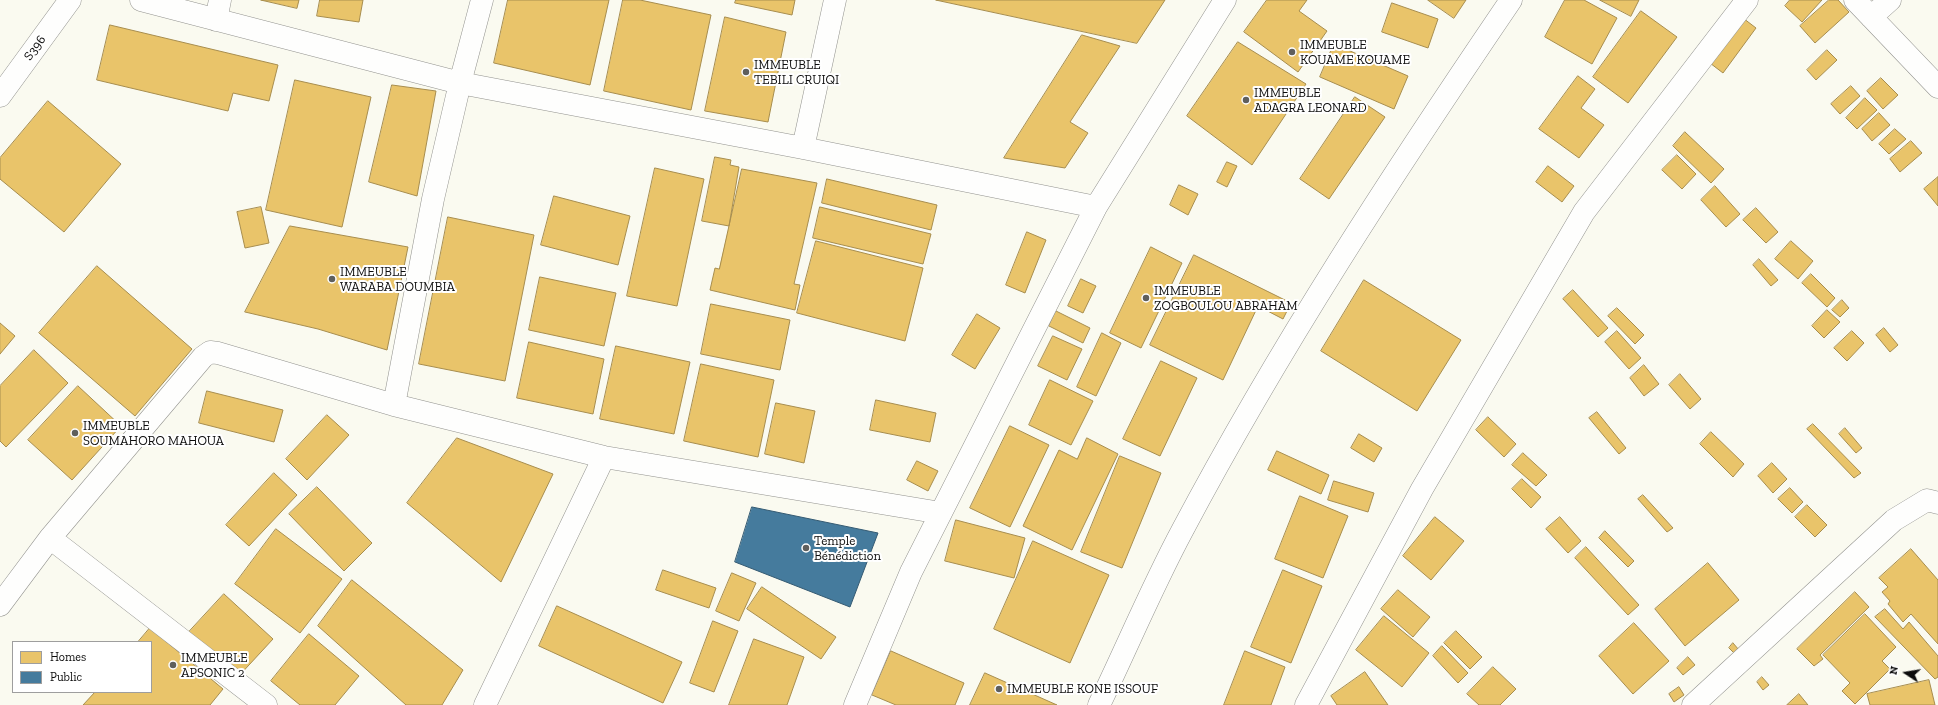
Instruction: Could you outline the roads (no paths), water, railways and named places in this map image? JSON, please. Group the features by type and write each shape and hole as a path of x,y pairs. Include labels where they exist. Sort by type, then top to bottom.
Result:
{"street":[{"name":"S396","path":"0,96 70,0"},
{"path":"141,0 218,10 460,83 803,148 1096,207"},
{"path":"394,405 433,199 460,83 482,0"},
{"path":"803,148 835,0"},
{"path":"855,705 911,572 1096,207 1225,0"},
{"path":"1099,705 1182,532 1301,320 1413,144 1511,0"},
{"path":"1306,705 1422,489 1584,212 1747,0"},
{"path":"1854,0 1938,87"},
{"path":"1871,17 1890,0"},
{"path":"0,606 50,538 204,357 210,352 218,353 394,405 604,457 941,513"},
{"path":"485,705 604,457"},
{"path":"1693,705 1894,520 1928,500 1938,503"},
{"path":"50,538 266,705"}],"place":[{"name":"IMMEUBLE KOUAME KOUAME","path":"1292,52"},
{"name":"IMMEUBLE TEBILI CRUIQI","path":"746,72"},
{"name":"IMMEUBLE ADAGRA LEONARD","path":"1246,100"},
{"name":"IMMEUBLE WARABA DOUMBIA","path":"332,279"},
{"name":"IMMEUBLE ZOGBOULOU ABRAHAM","path":"1146,298"},
{"name":"IMMEUBLE SOUMAHORO MAHOUA","path":"75,433"},
{"name":"Temple Bénédiction","path":"806,548"},
{"name":"IMMEUBLE APSONIC 2","path":"173,665"},
{"name":"IMMEUBLE KONE ISSOUF","path":"999,689"}]}
